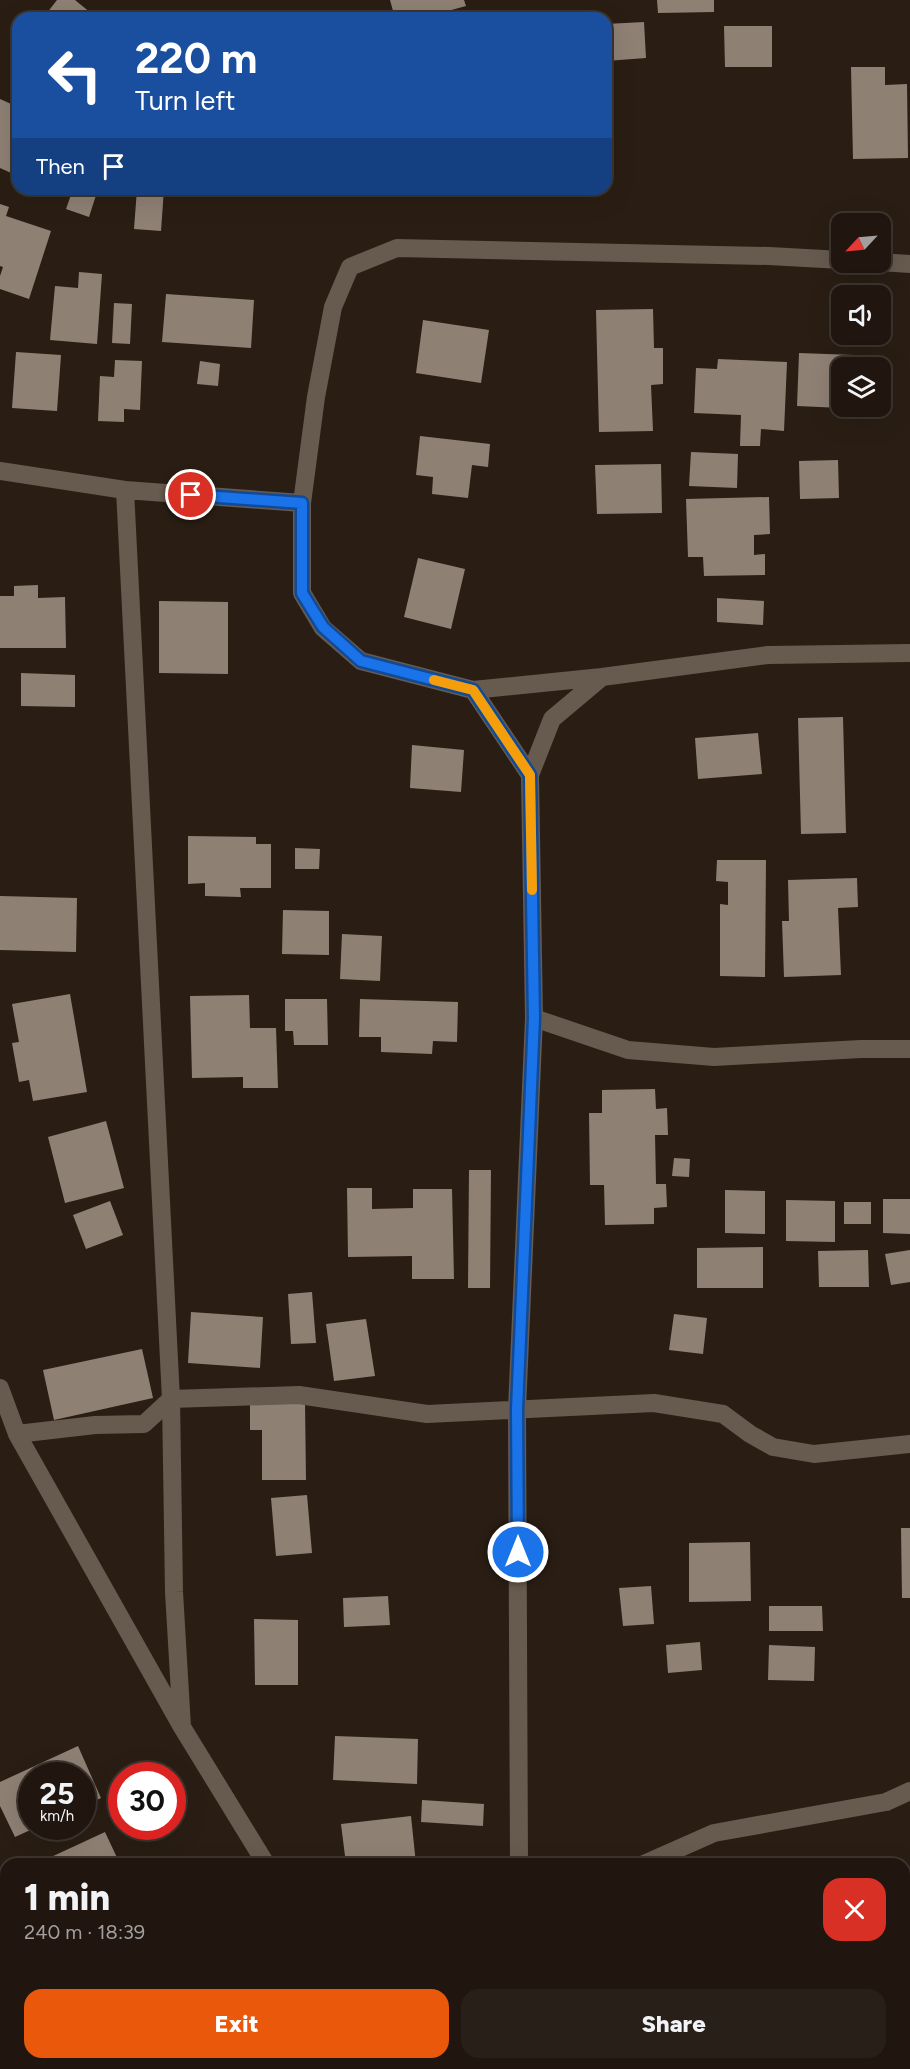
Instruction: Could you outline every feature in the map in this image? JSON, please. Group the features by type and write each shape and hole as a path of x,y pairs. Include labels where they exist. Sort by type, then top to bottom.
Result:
{"street":[{"path":"831,259 397,248 350,267 333,308 316,397 302,503 302,593 323,627 361,661 473,690 602,677 768,655 910,653"},
{"path":"891,263 910,264"},
{"path":"0,471 125,490 302,503"},
{"path":"125,490 171,1399 174,1592 182,1727"},
{"path":"519,1858 517,1409 534,1018 530,775 552,719 602,677"},
{"path":"473,690 530,775"},
{"path":"534,1018 628,1050 714,1057 861,1049 910,1049"},
{"path":"0,1388 16,1434 182,1727 262,1858"},
{"path":"16,1434 95,1425 144,1424 171,1399 299,1395 427,1414 654,1403 723,1414 773,1448 814,1454 910,1444"},
{"path":"658,1858 714,1833 886,1802 910,1791"}],"building":[{"path":"57,0 75,0 90,12 48,12"},
{"path":"390,0 464,0 466,6 444,12 393,12"},
{"path":"657,0 714,0 714,12 658,13"},
{"path":"644,22 646,58 612,61 612,24"},
{"path":"724,26 772,26 772,67 725,67"},
{"path":"851,67 885,67 885,85 907,84 908,158 853,159"},
{"path":"0,99 12,104 12,173 0,168"},
{"path":"71,195 96,195 89,217 66,209"},
{"path":"137,195 164,195 161,231 134,229"},
{"path":"0,204 9,207 6,216 51,231 29,299 0,289 3,267 0,266"},
{"path":"79,272 102,274 97,344 50,340 55,286 78,288"},
{"path":"166,294 254,300 251,348 162,342"},
{"path":"114,303 132,304 130,344 112,343"},
{"path":"653,309 654,348 663,348 663,384 651,385 653,431 599,432 596,310"},
{"path":"423,320 489,330 481,383 416,373"},
{"path":"16,352 61,355 57,411 12,408"},
{"path":"799,353 854,355 854,357 831,357 831,408 797,406"},
{"path":"718,359 787,362 784,431 761,429 760,446 740,446 741,415 694,413 696,368 717,369"},
{"path":"115,360 142,361 140,410 124,409 124,422 98,421 100,376 114,377"},
{"path":"200,361 220,364 218,386 197,384"},
{"path":"420,436 490,444 488,467 472,465 468,498 432,494 433,477 416,475"},
{"path":"691,452 738,454 737,488 689,486"},
{"path":"838,460 839,498 800,499 799,461"},
{"path":"661,464 662,513 597,514 595,465"},
{"path":"769,497 770,534 754,535 754,555 765,554 765,575 704,576 703,557 688,557 686,499"},
{"path":"418,558 465,569 451,629 404,617"},
{"path":"38,585 38,598 65,597 66,648 0,648 0,596 14,596 14,586"},
{"path":"717,598 764,601 763,625 717,622"},
{"path":"159,601 228,602 228,674 159,673"},
{"path":"21,673 75,675 75,707 21,706"},
{"path":"843,717 846,833 801,834 798,718"},
{"path":"758,733 762,774 698,779 695,738"},
{"path":"412,745 464,750 461,792 410,788"},
{"path":"188,836 256,837 256,844 271,844 271,888 240,888 241,897 205,896 205,883 188,884"},
{"path":"295,848 320,849 319,869 295,869"},
{"path":"717,860 766,860 765,977 720,976 720,904 728,905 728,882 716,881"},
{"path":"857,878 858,907 838,908 841,975 784,977 782,921 789,921 788,880"},
{"path":"0,896 77,898 76,952 0,950"},
{"path":"283,910 329,911 329,955 282,954"},
{"path":"342,934 382,936 380,981 340,979"},
{"path":"70,994 87,1092 33,1101 29,1080 19,1082 12,1043 19,1042 12,1004"},
{"path":"249,995 250,1028 276,1028 278,1088 243,1088 243,1077 192,1078 190,996"},
{"path":"285,999 327,999 328,1045 294,1045 293,1031 285,1031"},
{"path":"360,999 458,1002 457,1042 433,1041 432,1054 381,1052 381,1037 359,1037"},
{"path":"655,1089 656,1109 667,1108 668,1135 655,1135 656,1184 666,1184 667,1207 654,1208 654,1224 605,1225 604,1185 590,1185 589,1113 602,1113 602,1090"},
{"path":"106,1121 124,1188 65,1203 48,1137"},
{"path":"674,1158 690,1159 689,1177 672,1176"},
{"path":"469,1170 491,1170 490,1288 468,1288"},
{"path":"347,1188 372,1188 372,1209 413,1208 413,1189 452,1189 454,1279 412,1279 412,1256 348,1257"},
{"path":"725,1190 765,1191 765,1234 725,1233"},
{"path":"883,1199 910,1199 910,1234 883,1233"},
{"path":"786,1200 835,1201 835,1242 786,1241"},
{"path":"110,1201 123,1235 86,1249 73,1215"},
{"path":"844,1202 871,1202 871,1224 844,1224"},
{"path":"763,1247 763,1288 697,1288 697,1248"},
{"path":"868,1250 869,1287 819,1287 818,1251"},
{"path":"910,1250 910,1282 891,1285 885,1254"},
{"path":"312,1292 316,1343 291,1344 288,1294"},
{"path":"191,1312 263,1317 260,1368 188,1363"},
{"path":"674,1314 707,1318 703,1354 669,1350"},
{"path":"366,1319 375,1376 334,1381 326,1324"},
{"path":"142,1349 153,1398 54,1420 43,1370"},
{"path":"250,1402 305,1402 306,1480 262,1480 262,1430 250,1430"},
{"path":"307,1495 312,1553 276,1556 271,1498"},
{"path":"901,1528 910,1528 910,1598 902,1598"},
{"path":"750,1542 751,1601 689,1602 689,1543"},
{"path":"651,1586 654,1624 623,1626 619,1588"},
{"path":"388,1596 390,1625 344,1627 343,1598"},
{"path":"769,1606 822,1606 823,1631 769,1631"},
{"path":"254,1619 298,1620 298,1685 255,1685"},
{"path":"700,1642 702,1670 668,1673 666,1645"},
{"path":"769,1645 815,1647 814,1681 768,1680"},
{"path":"335,1736 418,1739 417,1784 333,1780"},
{"path":"78,1746 85,1762 43,1762"},
{"path":"18,1774 18,1836 15,1837 0,1806 0,1782"},
{"path":"96,1787 101,1798 96,1800"},
{"path":"422,1800 484,1804 483,1826 421,1822"},
{"path":"411,1816 415,1858 345,1858 341,1824"},
{"path":"105,1832 117,1858 49,1858 88,1840 96,1840 96,1836"}],"slow traffic":[{"path":"434,680 473,690 530,775 532,890"}],"route":[{"path":"191,495 302,503 302,593 323,627 361,661 473,690 530,775 534,1018 517,1409 518,1552"}]}
